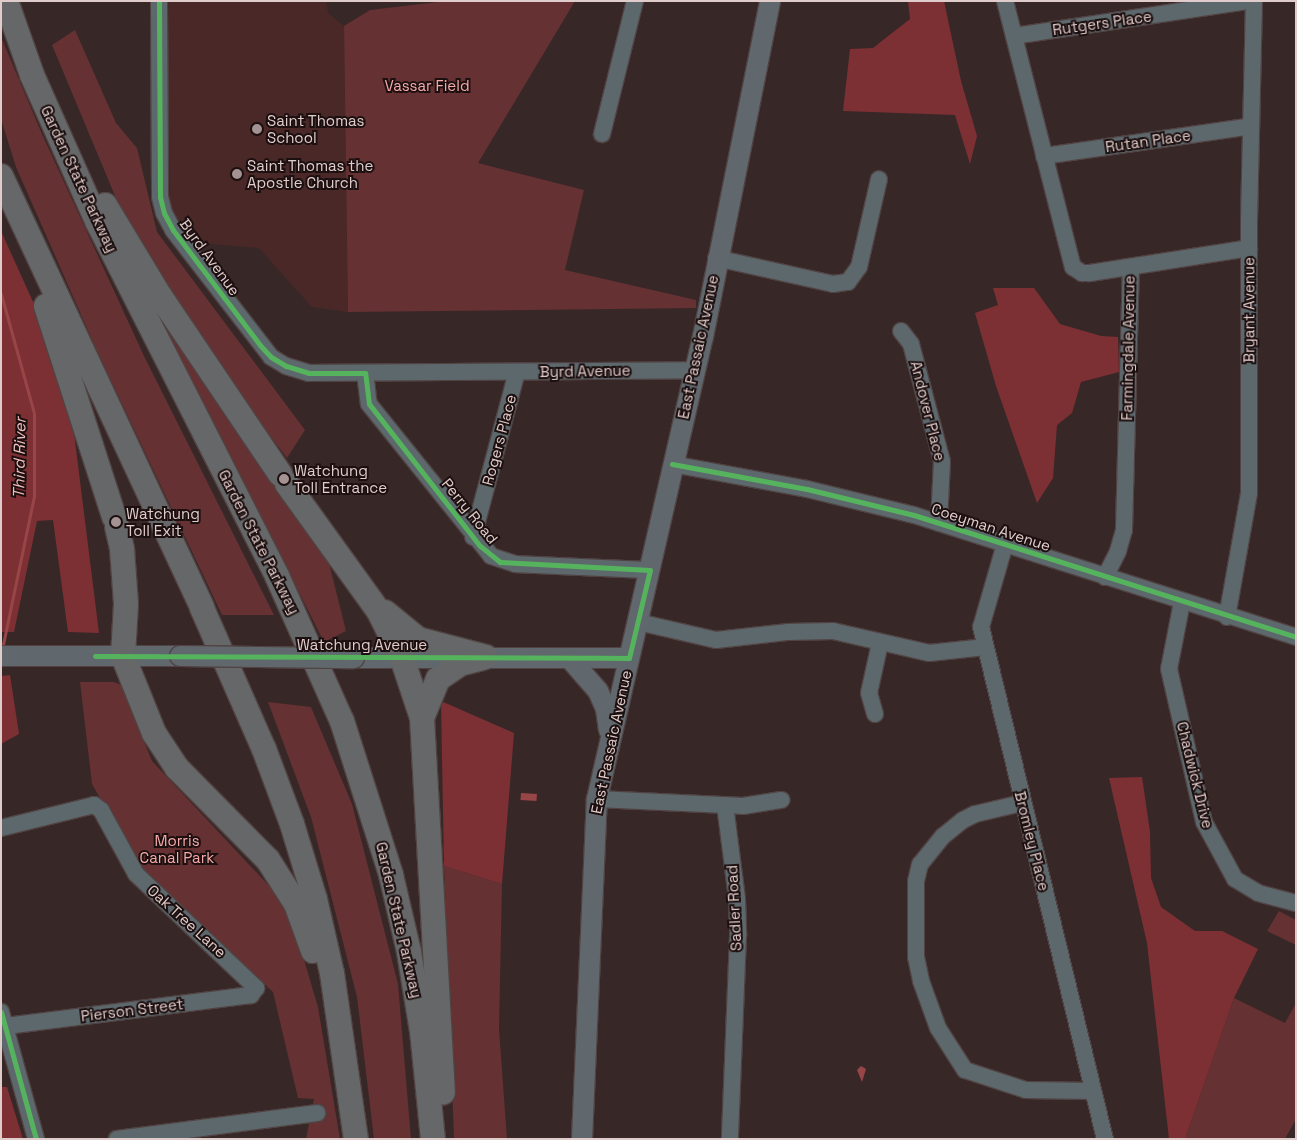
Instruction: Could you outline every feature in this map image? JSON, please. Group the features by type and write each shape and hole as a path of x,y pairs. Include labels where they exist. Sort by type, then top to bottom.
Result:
{"highway":[{"name":"Garden State Parkway","path":"6,1 32,74 97,220 281,585 342,721 389,866 409,952 422,1031 433,1139"},
{"path":"32,74 160,296 284,479 370,596 402,658 422,718 442,1076 442,1121 438,1139"},
{"path":"2,178 74,387 116,522 122,548 126,604 123,656 164,751 268,860 296,904 315,957 356,1134"},
{"path":"2,178 202,608 271,768 315,899 337,1003 356,1134"},
{"path":"370,596 418,639 486,657"},
{"path":"422,718 432,688 447,670 486,657"}],"main road":[{"name":"East Passaic Avenue","path":"582,1139 597,799 694,370 770,1"},
{"name":"Watchung Avenue","path":"7,656 486,657 570,660 629,658"},
{"path":"570,660 600,697 609,728 609,746"}],"street":[{"name":"Byrd Avenue","path":"159,1 160,197 164,213 173,230 271,358 286,366 309,373 694,370"},
{"path":"602,134 635,1"},
{"name":"Farmingdale Avenue","path":"1006,1 1073,267 1082,273 1131,268 1124,530 1122,541 1106,577"},
{"name":"Rutgers Place","path":"1014,36 1249,1"},
{"name":"Bryant Avenue","path":"1228,617 1249,493 1249,248 1254,1"},
{"name":"Rutan Place","path":"1044,156 1251,126"},
{"path":"716,258 833,284 848,282 858,267 879,179"},
{"path":"1131,268 1249,248"},
{"name":"Andover Place","path":"901,331 911,344 942,461 939,523"},
{"name":"Rogers Place","path":"473,537 517,372"},
{"name":"Perry Road","path":"366,373 369,404 473,537 500,562 650,570"},
{"name":"Coeyman Avenue","path":"672,464 807,489 939,523 1228,617 1296,637"},
{"name":"Bromley Place","path":"1005,544 981,627 1022,803 1105,1139"},
{"name":"Chadwick Drive","path":"1182,602 1169,669 1204,822 1235,879 1258,893 1296,902"},
{"path":"638,622 716,640 787,632 832,631 929,653 986,646"},
{"path":"875,714 869,692 880,643"},
{"path":"597,799 725,805 782,800"},
{"path":"1022,803 963,820 943,836 920,864 916,882 916,956 920,981 938,1028 965,1070 1026,1090 1094,1091"},
{"name":"Oak Tree Lane","path":"1,828 94,805 101,810 136,874 256,988"},
{"name":"Sadler Road","path":"725,805 738,926 730,1139"},
{"name":"Pierson Street","path":"3,1019 251,995 256,988"},
{"path":"3,1019 36,1139"},
{"path":"117,1139 317,1113"}],"shaded area":[{"name":"Saint Thomas School","path":"167,1 326,1 328,13 344,26 348,312 312,307 259,248 188,242 170,218"},
{"path":"908,1 944,1 961,81 977,136 970,164 955,115 843,111 850,49 873,48 910,19"},
{"path":"1,231 67,377 99,633 68,632 53,520 37,521 14,632 1,632"},
{"path":"993,288 1034,288 1060,324 1101,336 1118,337 1119,372 1081,382 1072,413 1057,425 1053,478 1037,503 996,386 975,313 998,305"},
{"path":"10,675 19,734 1,744 1,676"},
{"path":"441,701 514,733 502,884 444,866"},
{"path":"1142,777 1150,832 1151,878 1161,907 1195,931 1222,931 1258,949 1234,998 1185,1139 1169,1139 1147,943 1109,778"},
{"path":"521,793 537,794 536,801 521,800"},
{"path":"861,1066 866,1069 862,1082 857,1070"},
{"path":"1,1087 7,1087 23,1139 1,1139"}],"green space":[{"name":"Vassar Field","path":"447,1 575,1 478,163 584,190 565,270 696,300 696,308 348,312 344,26 370,10"},
{"path":"75,30 116,123 137,148 157,232 305,430 287,458 221,372 118,203 52,45"},
{"path":"1,37 42,134 144,356 274,615 222,615 97,351 16,167 1,119"},
{"path":"162,321 325,547 346,631 324,642"},
{"name":"Morris Canal Park","path":"80,682 114,682 121,685 152,761 288,906 318,1007 340,1139 306,1139 314,1099 298,1098 273,992 144,875 92,784"},
{"path":"268,702 311,707 352,804 398,984 411,1139 374,1139 357,997 311,817"},
{"path":"444,866 502,884 499,1029 507,1139 454,1139"},
{"path":"1279,911 1296,920 1296,945 1267,931"},
{"path":"1234,998 1285,1023 1296,1003 1296,1119 1285,1139 1185,1139"}],"waterway":[{"name":"Third River","path":"1,294 34,413 34,496 2,649"}],"cycle path":[{"path":"95,656 629,658 650,570 500,562 480,546 369,404 365,373 309,373 286,366 271,357 260,345 173,230 164,213 160,197 159,1"},
{"path":"672,464 807,489 914,515 1296,637"},
{"path":"1,1012 36,1139"}],"place":[{"name":"Saint Thomas School","path":"257,129"},
{"name":"Saint Thomas the Apostle Church","path":"237,174"},
{"name":"Watchung Toll Entrance","path":"284,479"},
{"name":"Watchung Toll Exit","path":"116,522"}]}
